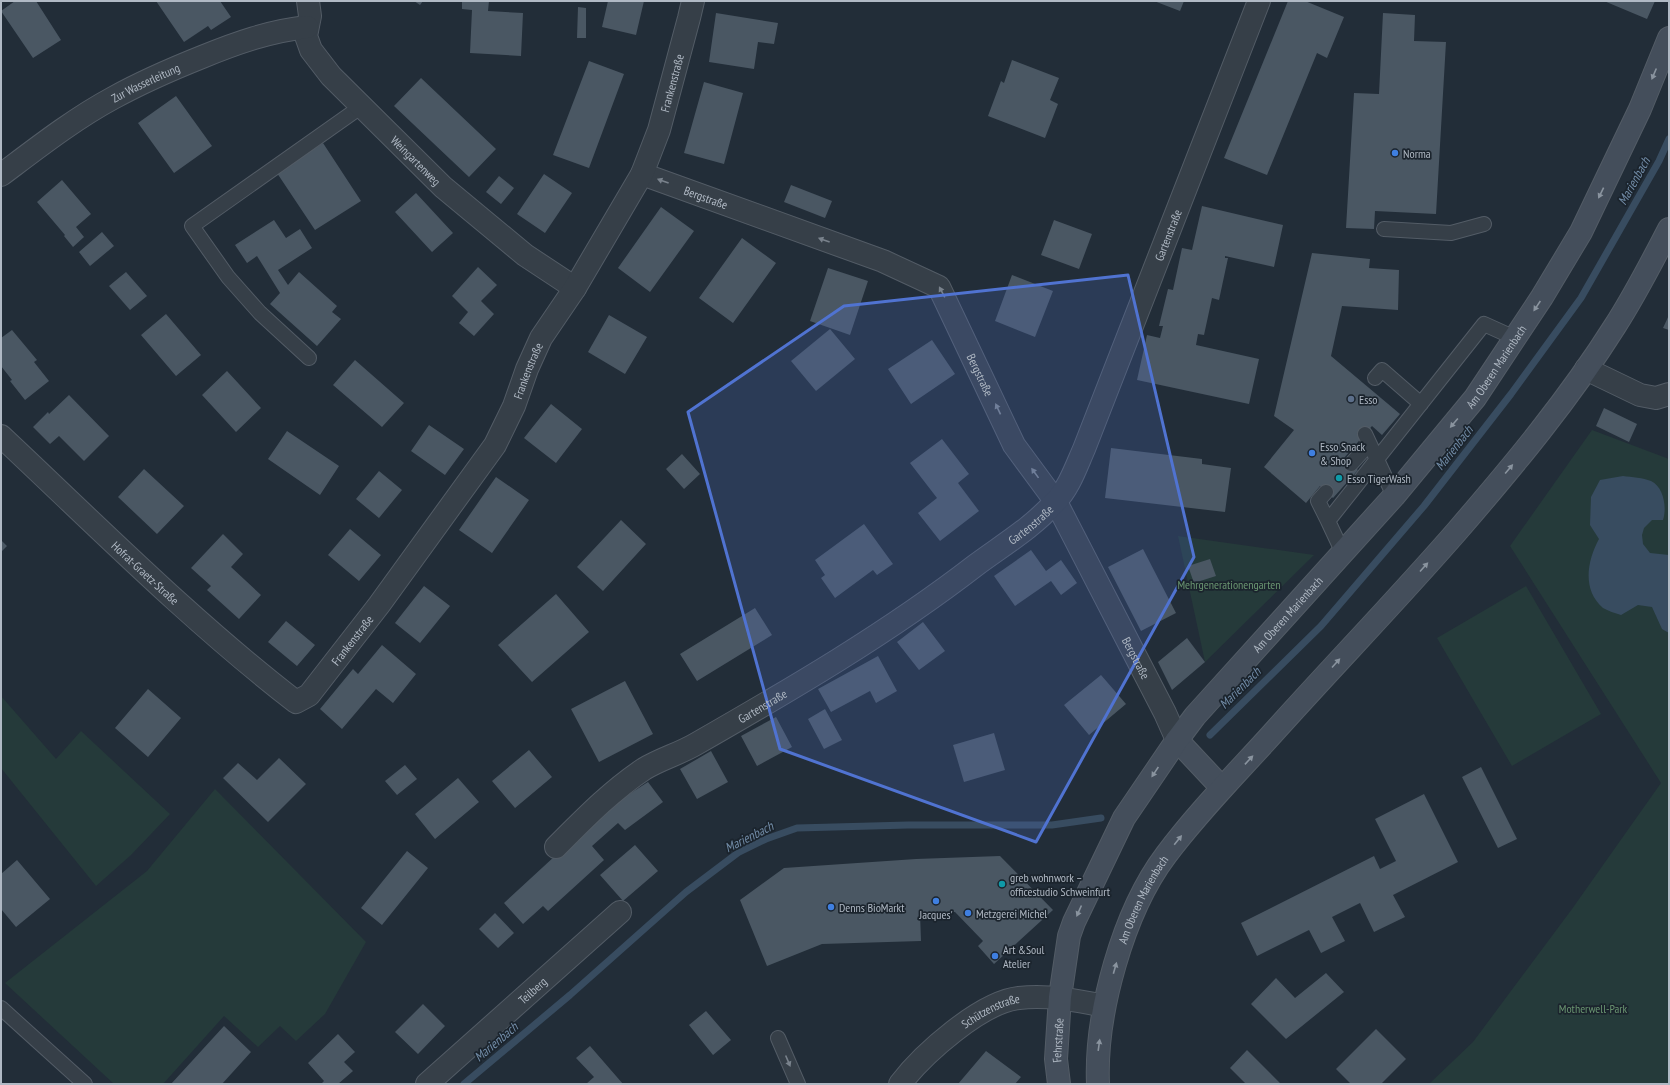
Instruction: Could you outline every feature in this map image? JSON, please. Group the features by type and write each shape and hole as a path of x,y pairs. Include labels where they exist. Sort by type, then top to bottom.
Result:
{"main road":[{"name":"Am Oberen Marienbach","path":"1060,997 1069,936 1099,868 1124,818 1177,740 1205,704 1394,496 1475,398 1542,297 1581,232 1640,109 1669,38"},
{"name":"Am Oberen Marienbach","path":"1104,1006 1119,953 1133,915 1142,895 1164,857 1222,788 1457,531 1548,422 1616,325 1669,229"},
{"path":"1177,740 1222,788"},
{"name":"Fehrstraße","path":"1059,1084 1056,1059 1060,997"},
{"path":"1098,1084 1097,1060 1104,1006"}],"street":[{"name":"Weingartenweg","path":"308,1 310,16 306,36 311,50 331,76 443,187 525,255 575,288"},
{"name":"Frankenstraße","path":"296,702 309,695 314,689 383,598 495,445 514,406 526,369 541,338 575,288 642,174 659,130 690,18 693,1"},
{"name":"Gartenstraße","path":"556,847 608,797 645,768 693,746 790,690 876,637 976,566 1030,525 1056,502 1070,479 1084,449 1259,1"},
{"name":"Zur Wasserleitung","path":"1,176 31,152 72,124 113,98 156,76 222,49 281,30 307,27"},
{"name":"Bergstraße","path":"642,174 883,261 939,286 1014,444 1056,502 1165,713 1177,740"},
{"path":"1586,369 1644,396 1656,398 1669,394"},
{"name":"Hofrat-Graetz-Straße","path":"1,436 218,638 296,702"},
{"name":"Teilberg","path":"427,1084 620,912"},
{"name":"Schützenstraße","path":"900,1084 927,1054 951,1033 1004,1001 1019,998 1060,997 1104,1006"}],"lane":[{"path":"309,358 260,313 228,276 192,226 362,106"},
{"path":"1384,229 1451,233 1484,224"},
{"path":"1328,521 1484,324 1515,338"},
{"path":"1375,378 1382,370 1421,404"},
{"path":"1351,464 1367,439 1394,496"},
{"path":"1326,492 1318,501 1342,553"},
{"path":"1,1008 84,1084"},
{"path":"778,1038 798,1084"}],"highlighted area":[{"path":"1128,275 1194,557 1036,842 780,749 688,412 844,306"}],"green space":[{"name":"Motherwell-Park","path":"1592,430 1669,459 1669,1084 1429,1084 1473,1042 1572,909 1661,783 1510,546"},
{"name":"Mehrgenerationengarten","path":"1178,536 1314,555 1205,662"},
{"path":"1526,586 1601,714 1512,766 1437,638"},
{"path":"1,696 56,759 81,731 170,814 131,855 96,886 1,768"},
{"path":"215,789 366,942 325,1014 296,1041 280,1026 258,1047 224,1016 163,1084 114,1084 5,983 147,871"}],"water":[{"path":"1623,476 1651,481 1662,493 1665,510 1663,520 1652,520 1644,528 1642,535 1643,544 1650,553 1669,555 1669,633 1662,629 1652,607 1638,605 1621,615 1609,611 1603,608 1596,601 1589,584 1589,566 1599,539 1590,525 1591,497 1600,480"}],"building":[{"path":"15,1 36,1 61,40 33,58 1,11"},
{"path":"156,1 220,1 231,17 211,30 208,26 184,42"},
{"path":"414,1 423,1 420,5"},
{"path":"462,1 489,1 488,11 523,13 521,56 470,53 472,10 462,9"},
{"path":"608,1 644,1 636,35 602,27"},
{"path":"1154,1 1184,1 1180,11"},
{"path":"1288,1 1305,1 1344,17 1327,58 1317,53 1267,175 1224,158"},
{"path":"1604,1 1655,1 1647,19"},
{"path":"578,7 586,8 586,38 577,38"},
{"path":"716,13 778,23 774,44 758,42 754,69 709,62"},
{"name":"Norma","path":"1383,13 1415,15 1414,41 1446,42 1436,214 1375,211 1374,229 1346,228 1354,93 1379,94"},
{"path":"1012,60 1059,78 1050,100 1058,104 1045,138 988,116 1001,81 1004,83"},
{"path":"589,61 624,74 589,168 553,155"},
{"path":"421,78 496,149 469,177 394,106"},
{"path":"704,82 743,93 724,164 684,153"},
{"path":"176,96 212,146 174,173 138,123"},
{"path":"323,143 361,201 315,230 277,173"},
{"path":"544,174 572,193 545,233 517,214"},
{"path":"499,176 514,188 501,204 486,192"},
{"path":"62,180 91,214 76,227 84,237 73,247 64,236 65,235 37,202"},
{"path":"791,185 832,201 825,218 784,202"},
{"path":"416,193 453,233 432,252 395,212"},
{"path":"1202,206 1283,225 1274,267 1225,256 1225,258 1228,258 1219,300 1212,298 1204,335 1198,334 1196,345 1259,359 1249,404 1137,380 1147,335 1160,338 1163,326 1159,326 1168,289 1173,290 1182,248 1192,250"},
{"path":"661,207 694,231 650,292 618,268"},
{"path":"274,220 286,238 300,229 312,248 278,270 288,285 299,272 337,306 332,312 341,319 317,346 270,304 280,293 257,256 247,263 235,245"},
{"path":"1054,220 1092,234 1079,269 1041,255"},
{"path":"102,232 114,246 90,266 79,252"},
{"path":"742,238 776,263 733,323 699,298"},
{"path":"1312,253 1370,259 1369,268 1399,270 1398,310 1342,306 1331,356 1400,414 1382,435 1372,426 1344,458 1358,470 1333,498 1320,486 1306,503 1264,467 1294,430 1274,416"},
{"path":"478,267 497,285 481,301 494,314 474,336 459,323 468,312 452,296"},
{"path":"828,268 868,281 850,335 810,321"},
{"path":"126,272 147,296 130,310 109,286"},
{"path":"1012,275 1053,291 1035,337 995,321"},
{"path":"166,314 201,355 176,376 141,335"},
{"path":"609,315 647,337 625,374 588,352"},
{"path":"1669,315 1669,330 1663,328"},
{"path":"830,329 855,359 816,391 791,361"},
{"path":"12,330 37,360 34,362 49,381 25,400 10,381 12,380 1,366 1,338"},
{"path":"932,340 955,374 911,404 888,369"},
{"path":"355,360 404,403 382,427 333,385"},
{"path":"227,371 261,408 236,432 202,395"},
{"path":"69,395 109,436 84,461 59,436 50,444 33,427 48,412 49,414"},
{"path":"551,404 582,429 556,463 524,438"},
{"path":"1604,408 1637,424 1629,442 1596,426"},
{"path":"429,425 464,449 445,475 411,451"},
{"path":"287,431 339,466 320,495 268,459"},
{"path":"942,439 969,474 958,483 979,511 940,541 918,513 937,498 910,463"},
{"path":"1111,448 1202,459 1202,464 1231,468 1225,512 1105,498"},
{"path":"682,454 700,474 684,489 666,469"},
{"path":"144,469 184,506 157,534 118,497"},
{"path":"379,471 402,490 379,518 356,499"},
{"path":"496,477 529,500 492,553 459,530"},
{"path":"621,520 646,544 603,591 577,567"},
{"path":"864,524 893,564 877,575 873,570 835,598 821,578 825,575 815,560"},
{"path":"350,529 381,555 359,581 328,555"},
{"path":"223,534 243,554 231,567 261,595 239,619 207,590 211,586 191,568"},
{"path":"1,540 7,546 1,552"},
{"path":"1143,549 1176,613 1141,631 1108,567"},
{"path":"1031,550 1046,571 1061,560 1077,583 1061,595 1051,581 1015,606 994,576"},
{"path":"1210,559 1216,576 1194,583 1188,566"},
{"path":"424,586 450,606 420,643 395,623"},
{"path":"556,594 589,632 532,682 498,645"},
{"path":"755,608 772,635 697,681 680,654"},
{"path":"286,621 315,645 297,666 268,642"},
{"path":"923,622 945,651 919,670 897,642"},
{"path":"1187,638 1205,662 1172,690 1158,662"},
{"path":"382,645 416,674 393,703 376,689 342,729 320,709 353,669 358,674"},
{"path":"878,656 897,691 876,703 870,691 831,712 818,689"},
{"path":"1101,675 1126,704 1089,735 1064,705"},
{"path":"625,681 653,734 599,762 571,709"},
{"path":"148,689 181,718 148,757 115,728"},
{"path":"825,709 842,740 824,749 808,719"},
{"path":"776,717 792,747 757,766 741,736"},
{"path":"994,733 1005,770 964,782 953,745"},
{"path":"529,750 552,777 515,808 492,781"},
{"path":"711,751 728,782 697,799 680,769"},
{"path":"279,758 306,784 268,822 223,778 238,763 257,780"},
{"path":"405,765 417,779 397,795 385,781"},
{"path":"1481,767 1517,839 1498,848 1462,777"},
{"path":"458,778 479,802 435,839 415,814"},
{"path":"648,782 663,802 625,830 618,823 592,846 604,860 548,911 543,906 523,924 504,903 606,809"},
{"path":"1424,794 1458,862 1393,895 1405,917 1374,932 1360,903 1332,917 1345,941 1321,953 1309,930 1257,956 1241,923 1374,856 1380,869 1396,861 1375,819"},
{"path":"635,845 658,871 623,901 600,875"},
{"path":"407,851 428,868 382,925 361,908"},
{"name":"Denns BioMarkt","path":"1000,856 1053,910 994,964 978,946 983,941 955,912 920,913 921,941 822,944 767,966 740,900 784,868 916,859"},
{"path":"17,860 50,899 16,927 1,909 1,874"},
{"path":"495,913 514,933 498,948 479,929"},
{"path":"1326,973 1344,992 1286,1039 1251,1004 1276,978 1295,998"},
{"path":"423,1004 445,1026 418,1054 395,1032"},
{"path":"706,1011 731,1040 713,1055 689,1025"},
{"path":"224,1026 251,1052 222,1084 171,1084"},
{"path":"1376,1029 1406,1059 1381,1084 1351,1084 1336,1069"},
{"path":"338,1034 355,1052 344,1062 353,1071 338,1084 321,1084 324,1081 308,1063"},
{"path":"590,1046 623,1084 586,1084 594,1077 576,1058"},
{"path":"1247,1050 1281,1084 1246,1084 1230,1068"},
{"path":"986,1051 1021,1077 1015,1084 958,1084"}],"waterway":[{"name":"Marienbach","path":"1210,735 1321,626 1424,506 1511,394 1581,298 1659,161 1669,139"},
{"name":"Marienbach","path":"464,1084 570,995 686,892 739,852 766,839 797,828 908,825 1052,825 1101,818"}],"place":[{"name":"Norma","path":"1395,153"},
{"name":"Esso","path":"1351,399"},
{"name":"Esso Snack & Shop","path":"1312,453"},
{"name":"Esso TigerWash","path":"1339,478"},
{"name":"greb wohnwork – officestudio Schweinfurt","path":"1002,884"},
{"name":"Jacques'","path":"936,901"},
{"name":"Denns BioMarkt","path":"831,907"},
{"name":"Metzgerei Michel","path":"968,913"},
{"name":"Art &Soul Atelier","path":"995,956"}]}
